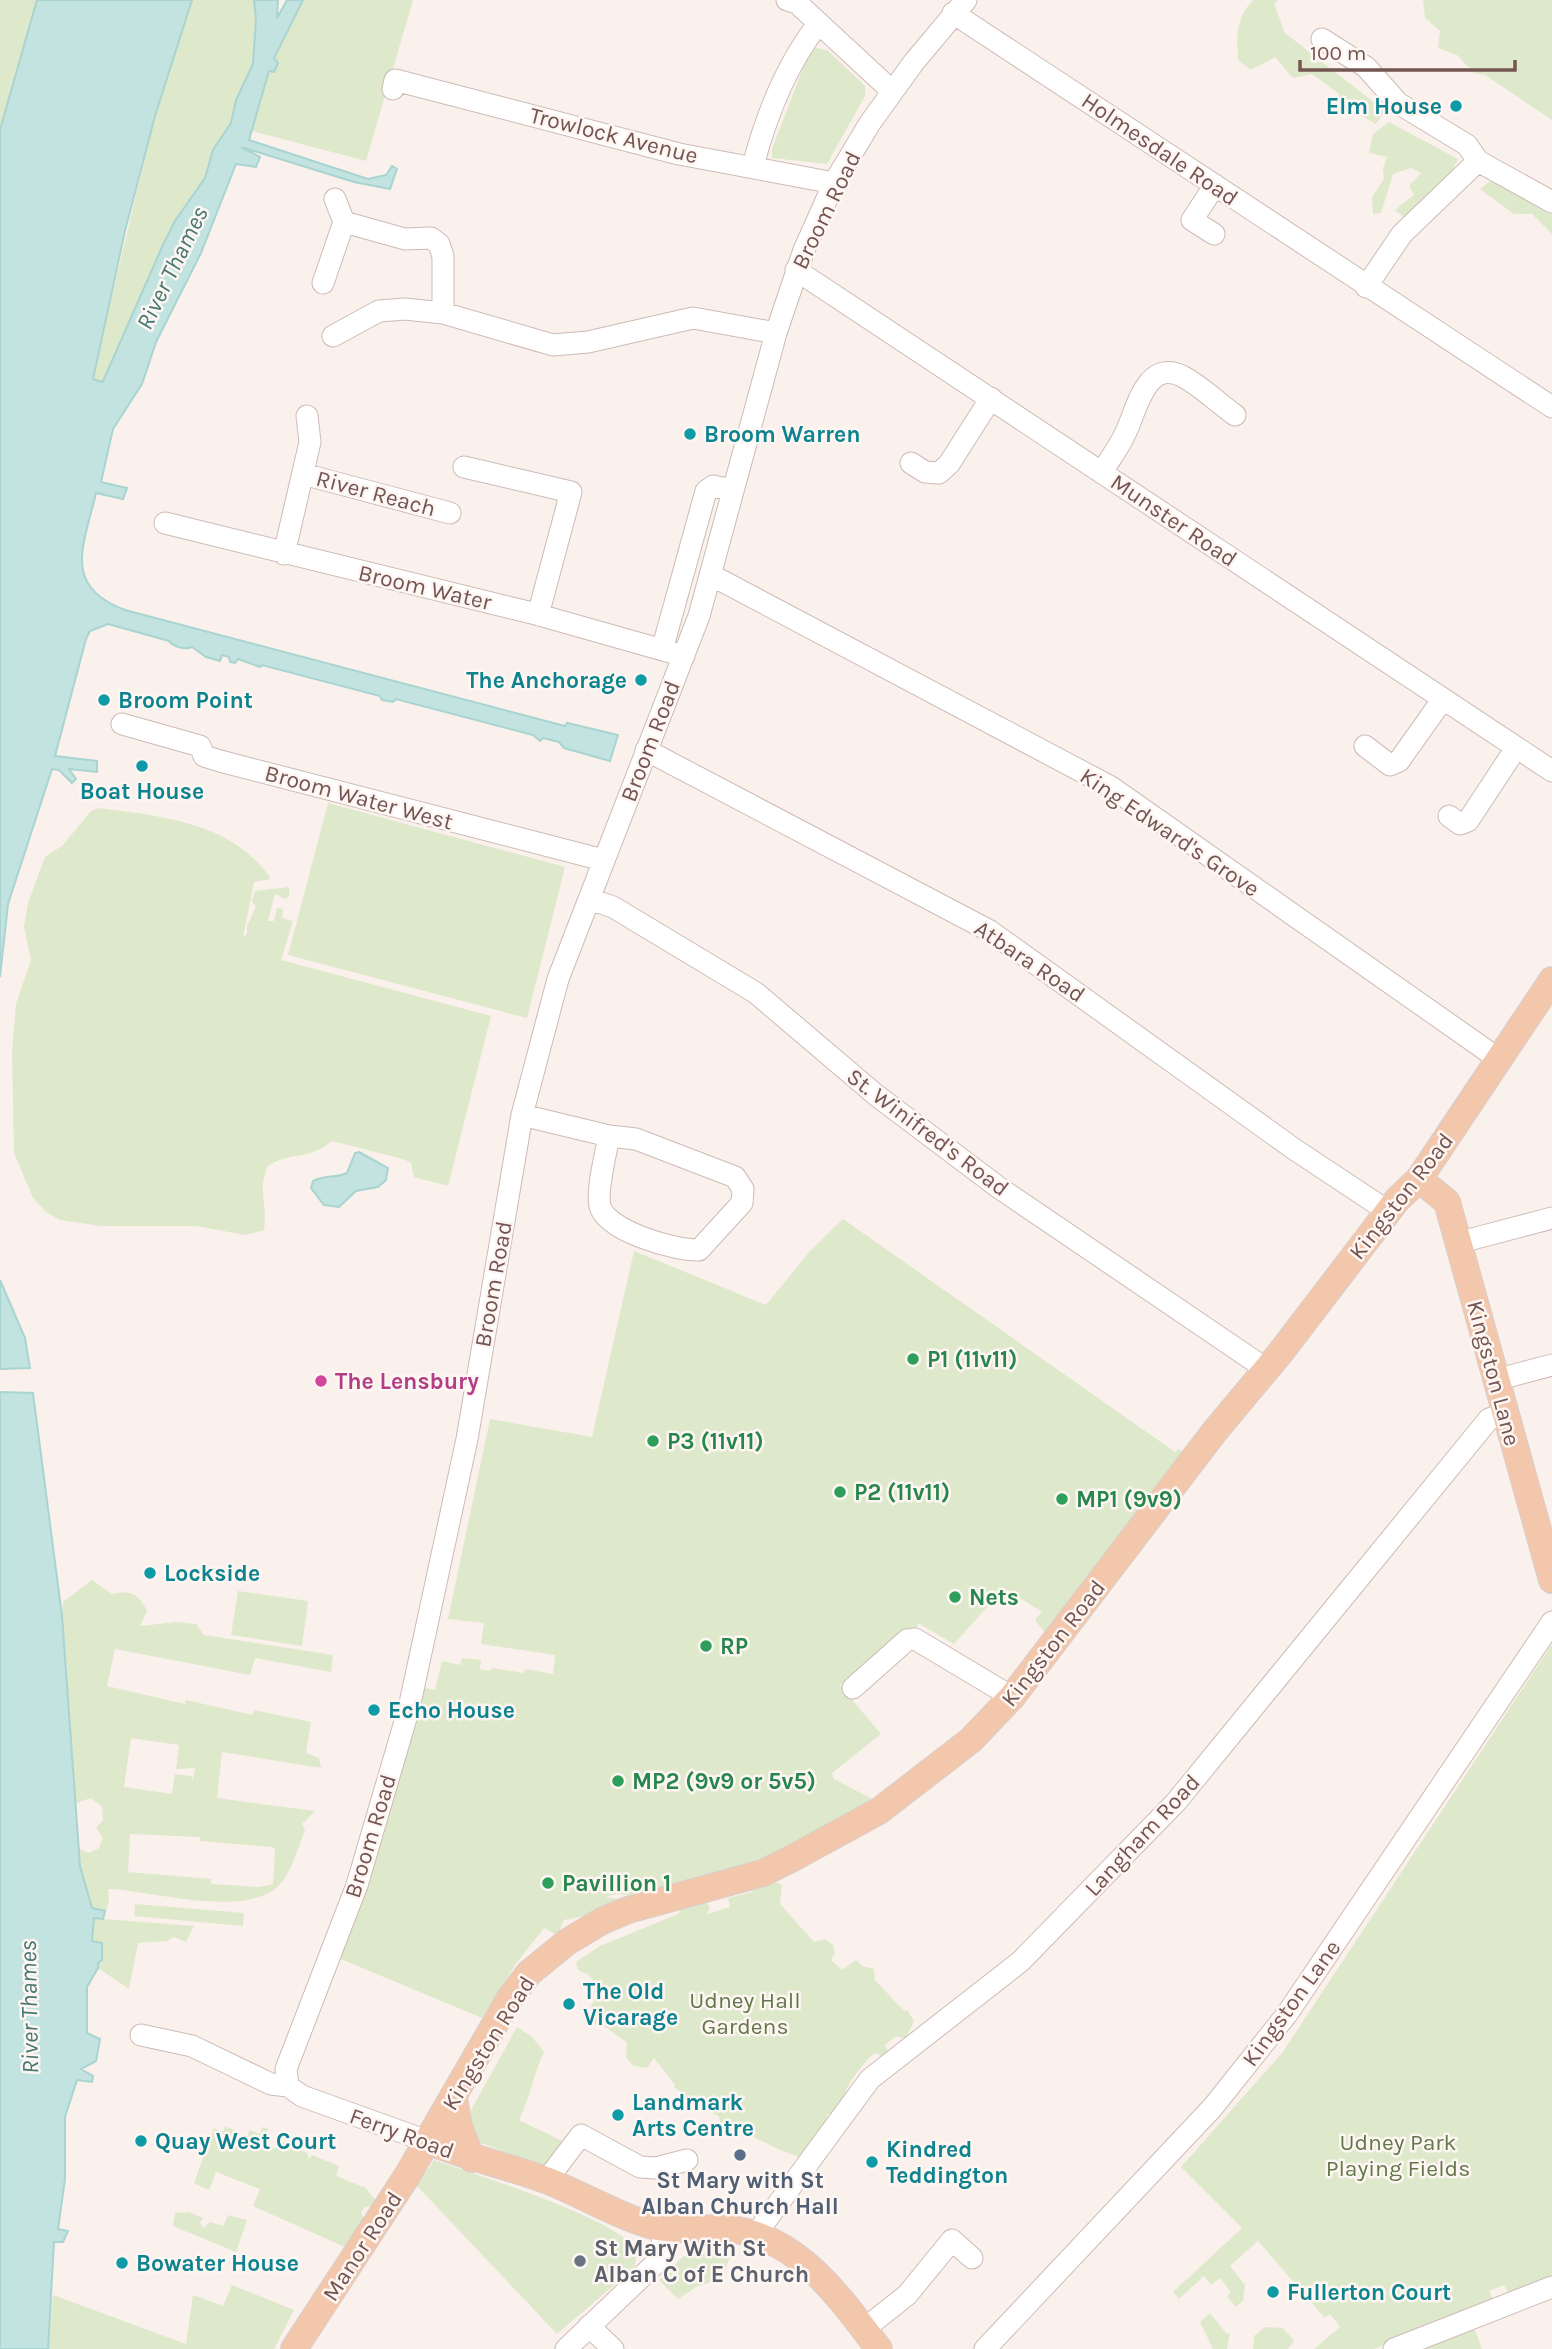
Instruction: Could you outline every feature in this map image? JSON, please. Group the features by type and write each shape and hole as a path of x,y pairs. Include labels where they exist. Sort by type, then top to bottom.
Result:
{"main road":[{"name":"Kingston Road","path":"427,2141 512,1996 550,1954 586,1930 628,1910 764,1873 857,1824 906,1792 971,1741 1012,1698 1215,1432 1388,1212 1419,1179 1552,981"},
{"name":"Kingston Lane","path":"1419,1179 1447,1202 1552,1580"},
{"path":"453,2098 459,2127 472,2159"},
{"name":"Ferry Road","path":"427,2141 472,2159 546,2180 646,2224 666,2229 730,2229 756,2234 801,2258 871,2339"},
{"name":"Manor Road","path":"294,2349 427,2141"}],"street":[{"path":"787,0 797,3 892,91"},
{"name":"Broom Road","path":"288,2086 286,2069 357,1885 409,1708 467,1439 522,1115 544,1022 603,860 684,656 711,575 776,333 796,270 834,183 892,91 959,7"},
{"name":"Holmesdale Road","path":"959,7 1366,287 1552,407"},
{"path":"754,166 759,143 797,52 818,23"},
{"path":"1321,39 1366,67 1398,103 1467,145 1478,160 1552,202"},
{"name":"Trowlock Avenue","path":"395,81 679,154 834,183"},
{"path":"1366,287 1402,234 1478,160"},
{"path":"1214,234 1192,220 1215,185"},
{"path":"323,283 344,222 335,199"},
{"path":"344,222 405,239 431,239 439,244 443,256 443,313"},
{"name":"Munster Road","path":"796,270 1552,771"},
{"path":"333,336 379,311 405,309 443,313 553,345 588,342 693,318 776,333"},
{"path":"1102,472 1126,434 1139,396 1151,380 1163,374 1180,375 1236,415"},
{"path":"911,462 925,472 939,473 949,464 991,398"},
{"name":"River Reach","path":"284,554 310,442 307,416"},
{"path":"464,467 571,492 538,615"},
{"name":"River Reach","path":"303,474 450,513"},
{"name":"Broom Road","path":"662,650 706,491 713,486 733,490"},
{"name":"Broom Water","path":"165,523 538,615 684,656"},
{"name":"King Edward's Grove","path":"711,575 1111,787 1500,1060"},
{"path":"1365,746 1378,768 1399,761 1443,699"},
{"name":"Broom Water West","path":"122,724 200,746 204,756 220,761 603,860"},
{"path":"1449,816 1460,824 1468,821 1516,748"},
{"name":"Atbara Road","path":"646,750 990,931 1294,1149 1388,1212"},
{"name":"St. Winifred's Road","path":"590,899 613,907 756,993 876,1095 998,1187 1266,1369"},
{"path":"522,1115 609,1136 636,1139 735,1177 743,1189 742,1203 699,1250 681,1251 642,1237 605,1217 599,1204 609,1136"},
{"path":"1457,1243 1552,1218"},
{"path":"1495,1380 1552,1365"},
{"name":"Langham Road","path":"756,2234 870,2079 1021,1961 1176,1802 1489,1419 1505,1413"},
{"name":"Kingston Lane","path":"985,2349 1213,2107 1287,2014 1552,1622"},
{"path":"853,1688 907,1640 915,1639 1012,1698"},
{"name":"Ferry Road","path":"141,2035 192,2046 271,2084 288,2086 302,2096 427,2141"},
{"path":"546,2180 581,2134 640,2166 656,2168 687,2161"},
{"path":"566,2349 657,2262 666,2229"},
{"path":"871,2339 952,2240 972,2258"},
{"path":"1394,2349 1552,2287"},
{"path":"589,2326 613,2349"}],"green space":[{"path":"0,0 37,0 0,130"},
{"path":"192,0 254,0 256,19 253,64 236,100 231,123 213,150 205,178 175,221 102,382 93,379 93,375 155,116"},
{"path":"303,0 413,0 366,161 252,131 274,58"},
{"path":"1253,0 1278,0 1274,4 1285,33 1385,111 1376,124 1342,105 1338,93 1312,74 1293,78 1275,57 1251,70 1238,60 1240,21"},
{"path":"1423,0 1552,0 1552,120 1485,75 1474,73 1457,55 1438,48 1440,31 1425,18"},
{"path":"816,48 827,50 865,86 865,96 827,164 772,158 772,149 808,55"},
{"path":"1389,122 1458,159 1445,183 1405,218 1395,210 1414,195 1409,186 1421,173 1411,168 1393,174 1381,213 1373,214 1372,197 1384,179 1383,168 1387,157 1369,153 1373,134"},
{"path":"1490,181 1552,211 1552,234 1532,214 1514,214 1480,189"},
{"path":"328,803 565,867 527,1018 288,955"},
{"path":"98,808 146,814 194,825 237,845 255,860 271,879 254,882 243,937 247,934 247,926 256,907 252,901 255,891 289,887 289,896 285,899 275,894 268,921 274,921 277,908 283,909 282,918 293,921 281,960 491,1016 448,1186 414,1177 411,1163 403,1159 332,1141 315,1151 276,1161 268,1166 263,1182 264,1230 245,1235 196,1226 101,1226 60,1220 46,1212 33,1198 14,1153 12,1053 16,1004 31,960 24,927 28,903 45,857 63,845 91,811"},
{"path":"843,1219 1175,1452 1179,1449 1188,1454 1086,1592 1076,1590 1046,1634 1035,1620 1042,1612 1004,1588 954,1644 918,1623 916,1635 870,1658 866,1661 867,1667 847,1684 839,1684 881,1734 832,1773 834,1779 876,1801 783,1855 631,1896 609,1896 606,1897 619,1899 620,1909 564,1920 557,1935 544,1928 515,1965 482,2018 336,1957 388,1819 424,1688 435,1690 442,1661 460,1665 462,1658 481,1660 480,1669 490,1671 492,1668 524,1673 525,1669 553,1674 555,1655 481,1644 484,1623 448,1619 490,1419 592,1437 634,1251 766,1305 810,1251"},
{"path":"92,1580 112,1594 129,1593 137,1597 147,1611 140,1626 176,1622 196,1624 204,1635 333,1655 331,1672 255,1658 250,1675 115,1649 107,1686 185,1704 186,1700 253,1715 254,1710 311,1722 306,1753 319,1758 321,1768 222,1752 217,1798 315,1811 302,1824 305,1830 286,1876 276,1888 260,1897 218,1902 108,1889 109,1900 104,1919 194,1926 186,1942 174,1937 167,1941 138,1943 129,1989 98,1968 92,1941 94,1918 84,1886 79,1849 89,1853 99,1848 103,1838 96,1828 103,1820 102,1807 91,1798 76,1803 63,1602","holes":["131,1738 179,1745 176,1769 195,1768 193,1780 191,1776 175,1774 172,1794 124,1787","130,1834 200,1837 200,1841 272,1847 275,1850 273,1884 259,1887 211,1884 211,1879 128,1872"]},
{"path":"238,1591 308,1601 302,1646 231,1635"},
{"name":"Udney Park Playing Fields","path":"1552,1644 1552,2278 1508,2294 1505,2285 1489,2291 1493,2299 1374,2349 1314,2349 1340,2327 1330,2314 1325,2318 1258,2241 1230,2266 1245,2285 1243,2301 1236,2307 1227,2296 1231,2292 1220,2278 1211,2285 1204,2276 1179,2299 1173,2292 1242,2228 1181,2167 1282,2053"},
{"name":"Udney Hall Gardens","path":"772,1881 782,1885 780,1904 814,1942 825,1939 833,1945 835,1953 831,1960 842,1970 856,1960 862,1966 874,1969 875,1980 904,2011 907,2010 914,2021 905,2039 896,2036 885,2045 889,2053 883,2057 875,2053 860,2069 846,2091 844,2105 839,2111 827,2115 828,2124 801,2157 721,2126 719,2117 709,2110 703,2110 674,2087 654,2058 647,2068 634,2066 626,2058 627,2043 607,2028 592,2023 591,2005 600,1994 604,1994 589,1975 578,1970 576,1962 600,1946 678,1914 683,1905 703,1899 710,1907 707,1914 730,1907 728,1898 752,1892 760,1883"},
{"path":"135,1904 244,1913 243,1926 134,1916"},
{"path":"517,2027 532,2037 544,2052 519,2120 564,2142 548,2168 476,2141 469,2126 471,2110"},
{"path":"225,2126 239,2132 237,2138 245,2141 250,2130 260,2134 262,2127 268,2129 262,2144 274,2149 283,2142 307,2153 309,2159 312,2155 339,2166 336,2176 366,2188 376,2201 373,2206 365,2207 361,2212 364,2220 345,2247 253,2206 260,2189 216,2172 209,2190 194,2183 214,2128 223,2132"},
{"path":"434,2160 543,2198 601,2224 638,2250 634,2268 557,2334 417,2186"},
{"path":"189,2212 203,2218 200,2223 203,2228 210,2222 223,2226 228,2215 247,2220 236,2252 173,2226 175,2213"},
{"path":"732,2252 721,2279 696,2287 678,2299 659,2280 684,2256"},
{"path":"232,2285 294,2310 274,2349 48,2349 53,2295 186,2344 193,2295 223,2306"},
{"path":"1210,2313 1227,2334 1230,2332 1227,2349 1213,2349 1200,2322"},
{"path":"1265,2327 1283,2328 1294,2341 1288,2349 1253,2349 1254,2336"},
{"path":"1474,2328 1482,2349 1418,2349"}],"water":[{"name":"River Thames","path":"37,0 192,0 155,116 125,231 93,379 102,382 104,379 162,247 175,221 205,178 213,150 231,123 236,100 253,64 256,19 254,0 278,0 277,18 287,0 303,0 274,58 278,63 274,72 269,71 249,140 368,179 386,175 392,166 397,169 390,189 354,182 241,147 260,157 256,167 236,164 201,253 156,342 142,384 113,429 101,482 127,488 123,499 96,493 86,530 82,562 92,589 105,600 125,610 565,726 567,723 618,735 610,761 564,748 559,742 543,738 540,741 533,735 396,699 393,702 382,700 380,696 262,665 260,667 238,659 235,663 230,662 229,657 222,655 220,661 206,657 192,647 179,647 169,641 108,624 90,631 55,756 97,761 97,772 69,769 76,779 72,783 59,770 52,769 8,904 0,977 0,130"},
{"path":"359,1152 388,1168 386,1180 378,1187 356,1191 339,1207 324,1205 311,1188 313,1181 347,1173 355,1153"},
{"path":"0,1280 25,1338 30,1368 0,1369"},
{"name":"River Thames","path":"0,1392 33,1393 62,1616 80,1866 92,1908 105,1911 103,1919 94,1918 92,1941 102,1943 102,1960 87,1987 87,2033 100,2039 96,2061 81,2069 93,2076 92,2082 77,2080 65,2117 65,2179 58,2229 68,2231 63,2242 54,2242 48,2349 0,2349"}],"place":[{"name":"Elm House","path":"1456,106"},
{"name":"Broom Warren","path":"690,434"},
{"name":"The Anchorage","path":"641,680"},
{"name":"Broom Point","path":"104,700"},
{"name":"Boat House","path":"142,766"},
{"name":"P1 (11v11)","path":"913,1359"},
{"name":"The Lensbury","path":"321,1381"},
{"name":"P3 (11v11)","path":"653,1441"},
{"name":"P2 (11v11)","path":"840,1492"},
{"name":"MP1 (9v9)","path":"1062,1499"},
{"name":"Lockside","path":"150,1573"},
{"name":"Nets","path":"955,1597"},
{"name":"RP","path":"706,1646"},
{"name":"Echo House","path":"374,1710"},
{"name":"MP2 (9v9 or 5v5)","path":"618,1781"},
{"name":"Pavillion 1","path":"548,1883"},
{"name":"The Old Vicarage","path":"569,2004"},
{"name":"Landmark Arts Centre","path":"618,2115"},
{"name":"Quay West Court","path":"141,2141"},
{"name":"St Mary with St Alban Church Hall","path":"740,2155"},
{"name":"Kindred Teddington","path":"872,2162"},
{"name":"St Mary With St Alban C of E Church","path":"580,2261"},
{"name":"Bowater House","path":"122,2263"},
{"name":"Fullerton Court","path":"1273,2292"}]}
